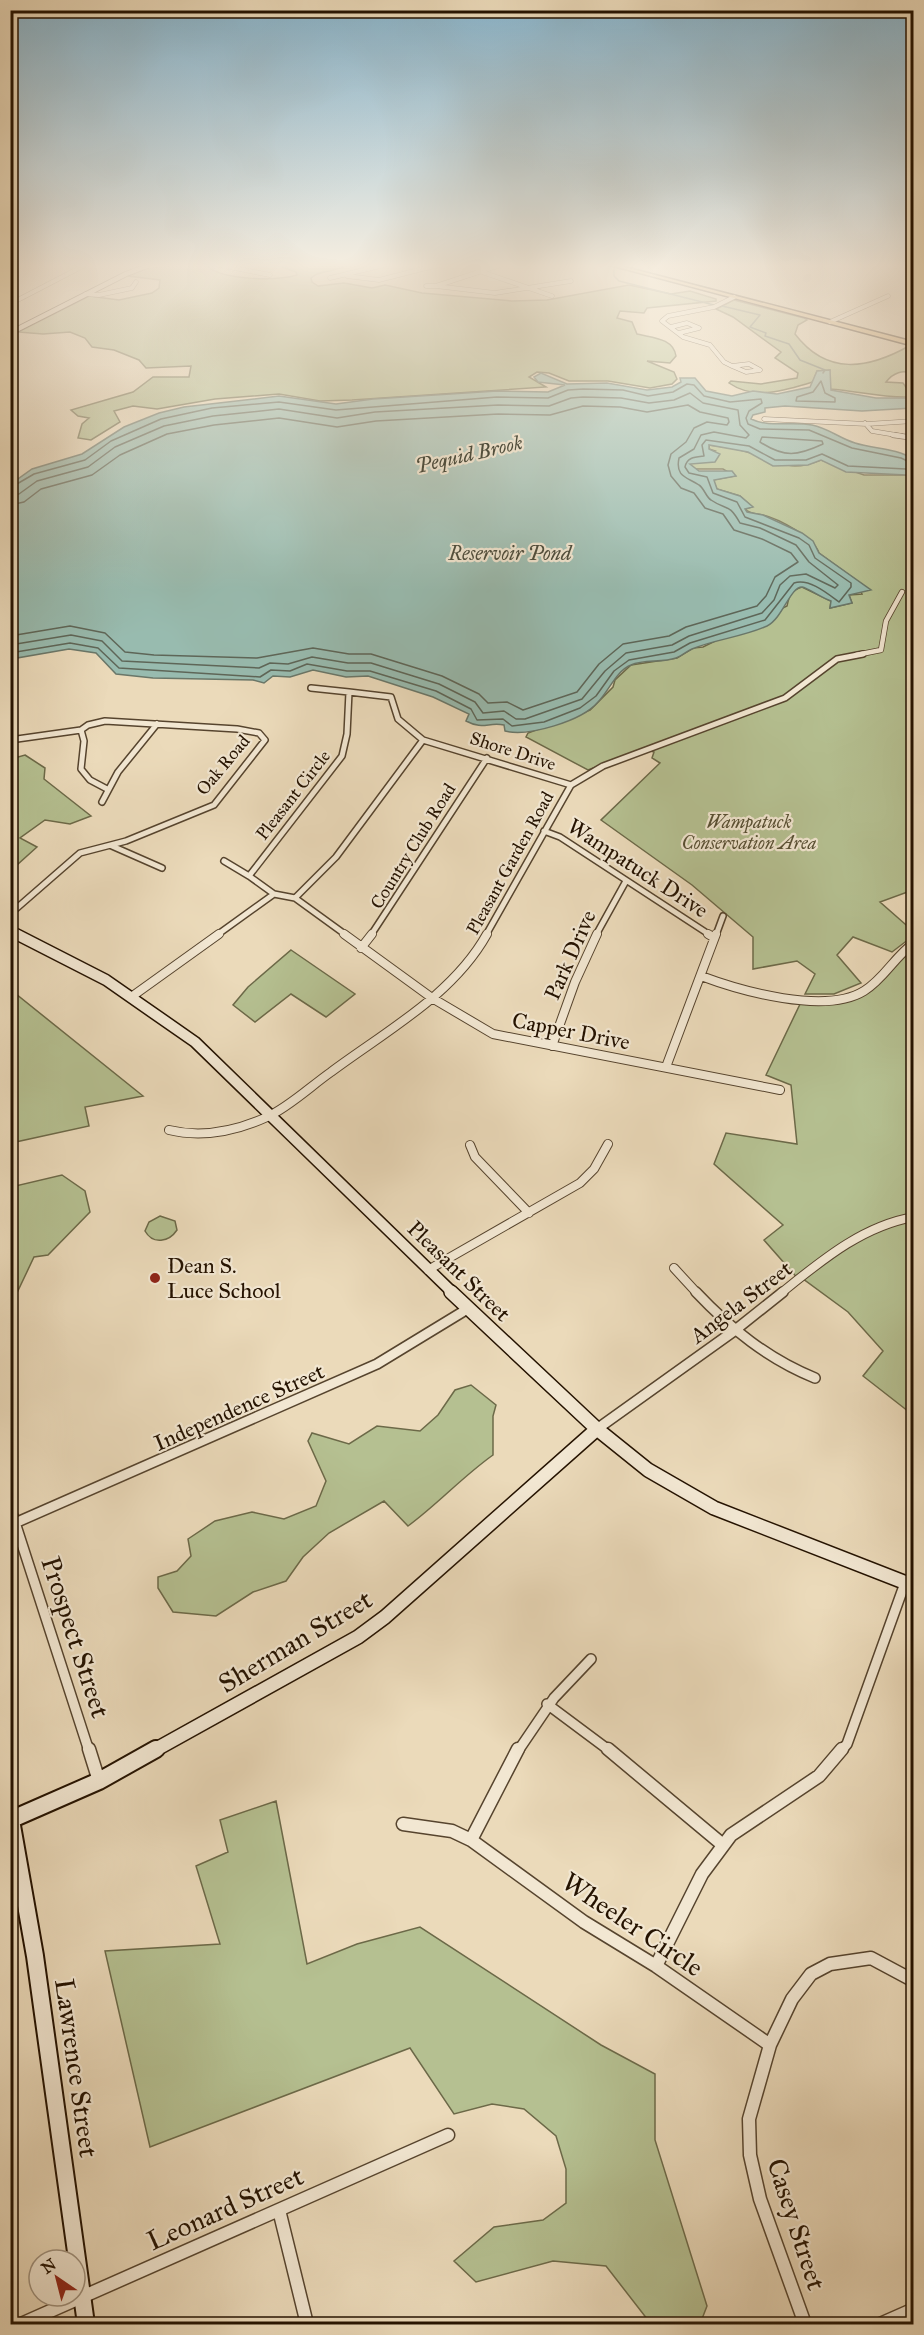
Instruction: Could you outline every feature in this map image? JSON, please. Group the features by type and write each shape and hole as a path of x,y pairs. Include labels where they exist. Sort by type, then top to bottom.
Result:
{"main road":[{"name":"Pleasant Street","path":"10,931 96,972 134,995 195,1042 428,1270 597,1429 648,1470 714,1508 909,1584"},
{"name":"Sherman Street","path":"11,1820 99,1781 358,1637 385,1617 597,1429"},
{"name":"Lawrence Street","path":"11,1820 35,1956 76,2248"},
{"name":"Lawrence Street","path":"85,2308 87,2325"}],"street":[{"path":"764,419 865,423 914,421"},
{"path":"865,423 872,431 914,438"},
{"name":"Pleasant Garden Road","path":"169,1130 197,1134 239,1127 270,1116 432,998 459,975 472,959 570,785 611,763 785,698 837,660 881,650 886,621 902,592"},
{"path":"225,861 274,894 295,898 336,857 423,740 398,719 391,697 311,688"},
{"name":"Pleasant Circle","path":"249,876 342,756 346,748 349,692"},
{"name":"Oak Road","path":"10,740 81,730 88,725 105,721 237,729 259,733 265,740 214,805 112,846 95,847 80,853 10,914"},
{"path":"102,802 107,789 130,756 157,724"},
{"path":"81,730 84,741 81,769 90,780 107,789"},
{"name":"Shore Drive","path":"423,740 570,785"},
{"name":"Country Club Road","path":"361,948 383,920 487,758"},
{"name":"Wampatuck Drive","path":"544,831 560,837 713,937"},
{"path":"112,846 162,868"},
{"name":"Park Drive","path":"552,1046 558,1026 595,939 626,881"},
{"path":"134,995 274,894"},
{"name":"Capper Drive","path":"295,898 432,998 493,1034 518,1041 666,1066 780,1090"},
{"path":"666,1066 701,976 713,937 723,916"},
{"path":"701,976 822,1002 850,998 869,988 900,952 914,943"},
{"path":"428,1270 580,1184 594,1169 608,1144"},
{"path":"470,1145 475,1157 529,1214"},
{"name":"Angela Street","path":"597,1429 734,1331 861,1235 882,1225 914,1218"},
{"path":"674,1268 734,1331 787,1368 815,1378"},
{"name":"Independence Street","path":"15,1523 341,1382 377,1364 469,1308"},
{"name":"Prospect Street","path":"10,1507 99,1781"},
{"path":"656,1966 702,1874 730,1835 819,1776 847,1744 909,1584"},
{"path":"471,1839 495,1791 547,1704 567,1680 591,1659"},
{"path":"547,1704 599,1742 723,1845"},
{"name":"Wheeler Circle","path":"403,1824 452,1831 471,1839 584,1922 656,1966 770,2045"},
{"name":"Casey Street","path":"805,2325 760,2199 750,2155 749,2119 770,2045 792,1999 811,1974 830,1964 871,1958 914,1981"},
{"name":"Leonard Street","path":"87,2295 448,2135"},
{"path":"279,2210 307,2325"},
{"name":"Leonard Street","path":"21,2325 59,2308"},
{"path":"880,2325 914,2309"}],"green space":[{"path":"190,373 535,373 529,377 546,387 320,401 279,394 215,399 157,409 133,406 114,411 120,422 91,440 78,438 82,424 89,418 78,416 71,410 133,392 153,377 189,377"},
{"path":"549,373 674,373 677,379 672,384 650,388 608,381 569,381"},
{"path":"798,373 816,373 813,382 770,392 749,392 729,383 731,381 761,384 797,378"},
{"path":"830,373 898,373 886,382 903,383 910,393 909,397 889,396 830,389"},
{"name":"Wampatuck Conservation Area","path":"709,445 758,455 791,466 821,460 864,475 906,475 913,480 913,890 880,902 913,931 913,936 892,952 853,937 837,955 861,983 834,994 805,994 815,974 797,961 753,969 753,937 692,885 601,820 660,763 652,758 654,752 643,749 588,770 526,737 528,733 590,710 631,665 677,658 693,648 703,647 787,606 791,594 798,588 802,587 831,601 830,608 852,603 849,595 862,594 856,580 819,553 803,535 778,520 747,511 745,509 752,507 740,496 717,489 713,480 735,476 723,469 694,469 689,464 715,451 709,449"},
{"path":"25,755 45,768 44,779 91,816 70,824 45,820 20,838 37,847 18,864 11,860 11,759"},
{"path":"913,943 913,1415 863,1376 883,1351 848,1312 803,1279 800,1281 764,1240 783,1225 714,1164 726,1133 797,1144 791,1085 766,1075 802,1000 822,1002 862,993"},
{"path":"291,950 355,994 326,1017 291,994 255,1022 233,1005 248,987"},
{"path":"10,990 143,1096 85,1107 89,1126 11,1143"},
{"path":"62,1175 85,1191 90,1212 48,1255 34,1257 15,1297 11,1297 11,1187"},
{"path":"160,1216 175,1221 177,1230 170,1237 157,1240 145,1231 149,1222"},
{"path":"471,1385 496,1405 493,1416 493,1455 408,1526 384,1501 329,1533 303,1557 286,1581 253,1592 216,1616 173,1612 158,1588 158,1577 177,1571 191,1556 188,1539 215,1521 252,1512 284,1519 316,1506 326,1481 308,1441 312,1433 349,1444 377,1426 420,1431 438,1415 455,1390"},
{"path":"276,1801 307,1964 357,1944 420,1927 601,2045 655,2074 655,2140 707,2306 700,2324 651,2324 606,2266 553,2261 476,2282 454,2261 494,2227 543,2220 566,2203 566,2169 556,2136 524,2109 492,2104 454,2114 410,2048 150,2147 105,1951 220,1944 196,1866 228,1852 220,1820"}],"water":[{"name":"Reservoir Pond","path":"541,373 567,384 607,383 647,390 672,387 681,382 680,378 695,378 706,391 732,396 753,391 777,394 810,387 816,373 830,373 831,390 876,398 913,398 913,408 862,411 785,406 765,408 765,412 753,415 751,419 773,424 812,425 855,443 906,455 913,459 913,480 906,475 846,472 821,460 808,465 773,466 748,452 709,445 709,449 720,454 715,462 690,464 699,471 732,471 736,476 714,480 717,489 740,496 753,507 745,509 747,512 763,515 802,533 813,541 819,553 871,590 849,595 852,603 830,608 831,601 805,588 798,588 778,617 767,626 701,646 676,658 631,665 621,672 590,709 554,726 527,732 515,732 505,731 504,725 477,725 466,721 469,714 433,697 368,676 346,677 313,670 290,677 273,676 264,683 253,680 153,678 116,674 96,653 69,649 11,659 11,484 32,469 82,454 124,427 159,413 184,407 279,396 336,404 373,399 497,391 548,392 565,385 538,382 534,377"}],"place":[{"name":"Dean S. Luce School","path":"155,1278"}],"water label":[{"name":"Pequid Brook","path":"469,454"}]}
